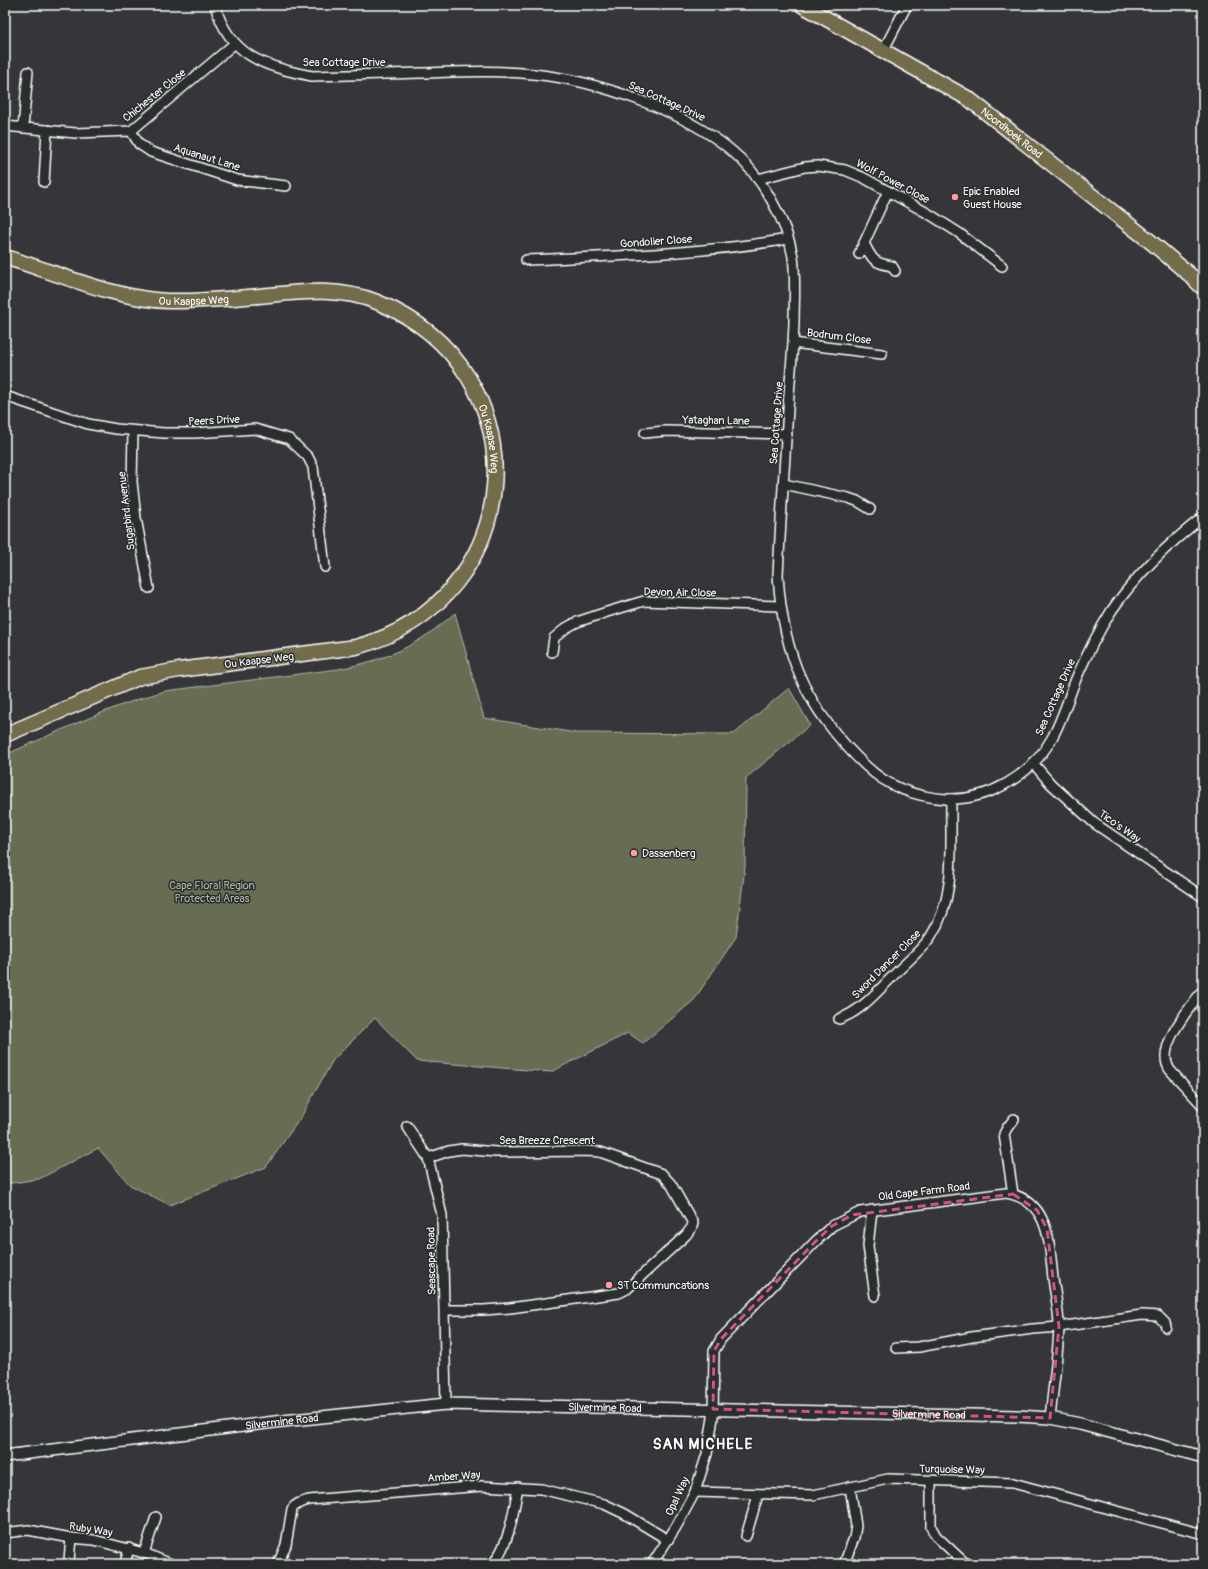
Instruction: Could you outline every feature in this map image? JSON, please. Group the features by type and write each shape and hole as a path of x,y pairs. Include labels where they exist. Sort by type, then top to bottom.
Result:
{"main road":[{"name":"Noordhoek Road","path":"802,5 969,99 1151,242 1203,288"},
{"name":"Ou Kaapse Weg","path":"5,257 123,294 146,299 192,301 311,291 345,294 376,302 419,324 445,347 458,361 477,393 490,427 495,460 495,476 490,515 478,549 470,564 452,589 435,606 404,628 372,643 356,647 179,670 140,677 5,735"}],"street":[{"name":"Sea Cottage Drive","path":"215,5 220,22 234,44 247,54 282,71 312,76 495,72 535,74 573,81 638,100 701,129 732,151 745,163 758,179 775,208 788,239 794,275 793,342 778,575 780,606 787,639 799,677 822,717 859,760 886,781 900,789 929,798 951,799 971,797 1005,785 1018,777 1033,763 1051,739 1093,643 1112,611 1131,584 1152,561 1182,533 1203,517"},
{"path":"883,51 907,5"},
{"name":"Chichester Close","path":"5,126 75,133 131,131 234,44"},
{"path":"23,128 28,72"},
{"path":"44,182 47,130"},
{"name":"Aquanaut Lane","path":"131,131 138,144 151,152 237,180 286,186"},
{"name":"Wolf Power Close","path":"758,179 805,167 818,166 845,170 888,191 959,233 1002,266"},
{"path":"859,254 888,191"},
{"name":"Gondolier Close","path":"526,260 644,255 753,245 788,239"},
{"path":"864,243 873,260 880,264 892,266 895,271"},
{"name":"Bodrum Close","path":"793,342 882,354"},
{"name":"Peers Drive","path":"5,396 88,424 133,431 164,434 255,429 288,439 308,458 313,467 325,567"},
{"name":"Sugarbird Avenue","path":"133,431 132,482 136,518 149,588"},
{"name":"Yataghan Lane","path":"645,433 665,431 786,434"},
{"path":"784,484 857,500 870,509"},
{"name":"Devon Air Close","path":"552,652 554,638 566,628 577,622 644,601 780,606"},
{"name":"Tico's Way","path":"1033,763 1051,784 1094,822 1203,897"},
{"name":"Sword Dancer Close","path":"839,1019 855,1012 879,990 926,943 936,928 949,893 951,799"},
{"path":"1203,990 1171,1037 1165,1059 1170,1070 1203,1106"},
{"path":"1013,1194 1004,1134 1014,1119"},
{"name":"Seascape Road","path":"407,1126 428,1158 442,1215 446,1404"},
{"name":"Sea Breeze Crescent","path":"428,1158 449,1151 462,1149 496,1152 600,1152 662,1174 671,1184 693,1223 686,1235 627,1289 619,1293 510,1308 445,1310"},
{"name":"Old Cape Farm Road","path":"713,1409 714,1351 721,1338 832,1226 852,1215 872,1210 1006,1193 1013,1194 1031,1204 1037,1210 1047,1229 1059,1327 1050,1418"},
{"path":"872,1210 868,1246 875,1296"},
{"path":"896,1348 919,1347 972,1337 1150,1315 1158,1316 1163,1320 1166,1327"},
{"name":"Silvermine Road","path":"5,1456 283,1421 446,1404 1017,1416 1050,1418 1107,1430 1203,1457"},
{"name":"Opal Way","path":"652,1564 668,1540 695,1492 707,1454 711,1434 713,1409"},
{"name":"Turquoise Way","path":"695,1492 813,1496 888,1479 1013,1483 1203,1534"},
{"path":"931,1481 931,1527 936,1536 966,1564"},
{"name":"Amber Way","path":"278,1564 286,1545 292,1509 295,1504 309,1500 482,1486 541,1489 604,1504 625,1514 668,1540"},
{"path":"493,1564 511,1527 518,1487"},
{"path":"844,1564 856,1532 850,1487"},
{"path":"746,1536 758,1495"},
{"path":"144,1553 156,1517"},
{"name":"Ruby Way","path":"5,1533 28,1530 72,1538 94,1540 130,1548 171,1564"},
{"path":"70,1564 69,1560 72,1538"},
{"path":"125,1564 130,1548"}],"highlighted area":[{"path":"1013,1194 1037,1210 1047,1229 1059,1327 1050,1418 713,1409 714,1351 721,1339 832,1226 852,1215"}],"green space":[{"name":"Cape Floral Region Protected Areas","path":"455,613 484,718 576,733 734,734 789,688 810,725 746,778 745,867 736,937 694,1000 643,1043 628,1033 551,1072 417,1061 375,1018 333,1060 301,1117 266,1167 170,1205 130,1185 98,1148 39,1179 5,1184 5,755 124,704 165,691 338,669 372,661 401,650 414,643 441,625"}],"place":[{"name":"Epic Enabled Guest House","path":"955,197"},
{"name":"Dassenberg","path":"634,853"},
{"name":"ST Communcations","path":"609,1285"}],"district":[{"name":"SAN MICHELE","path":"703,1444"}]}
